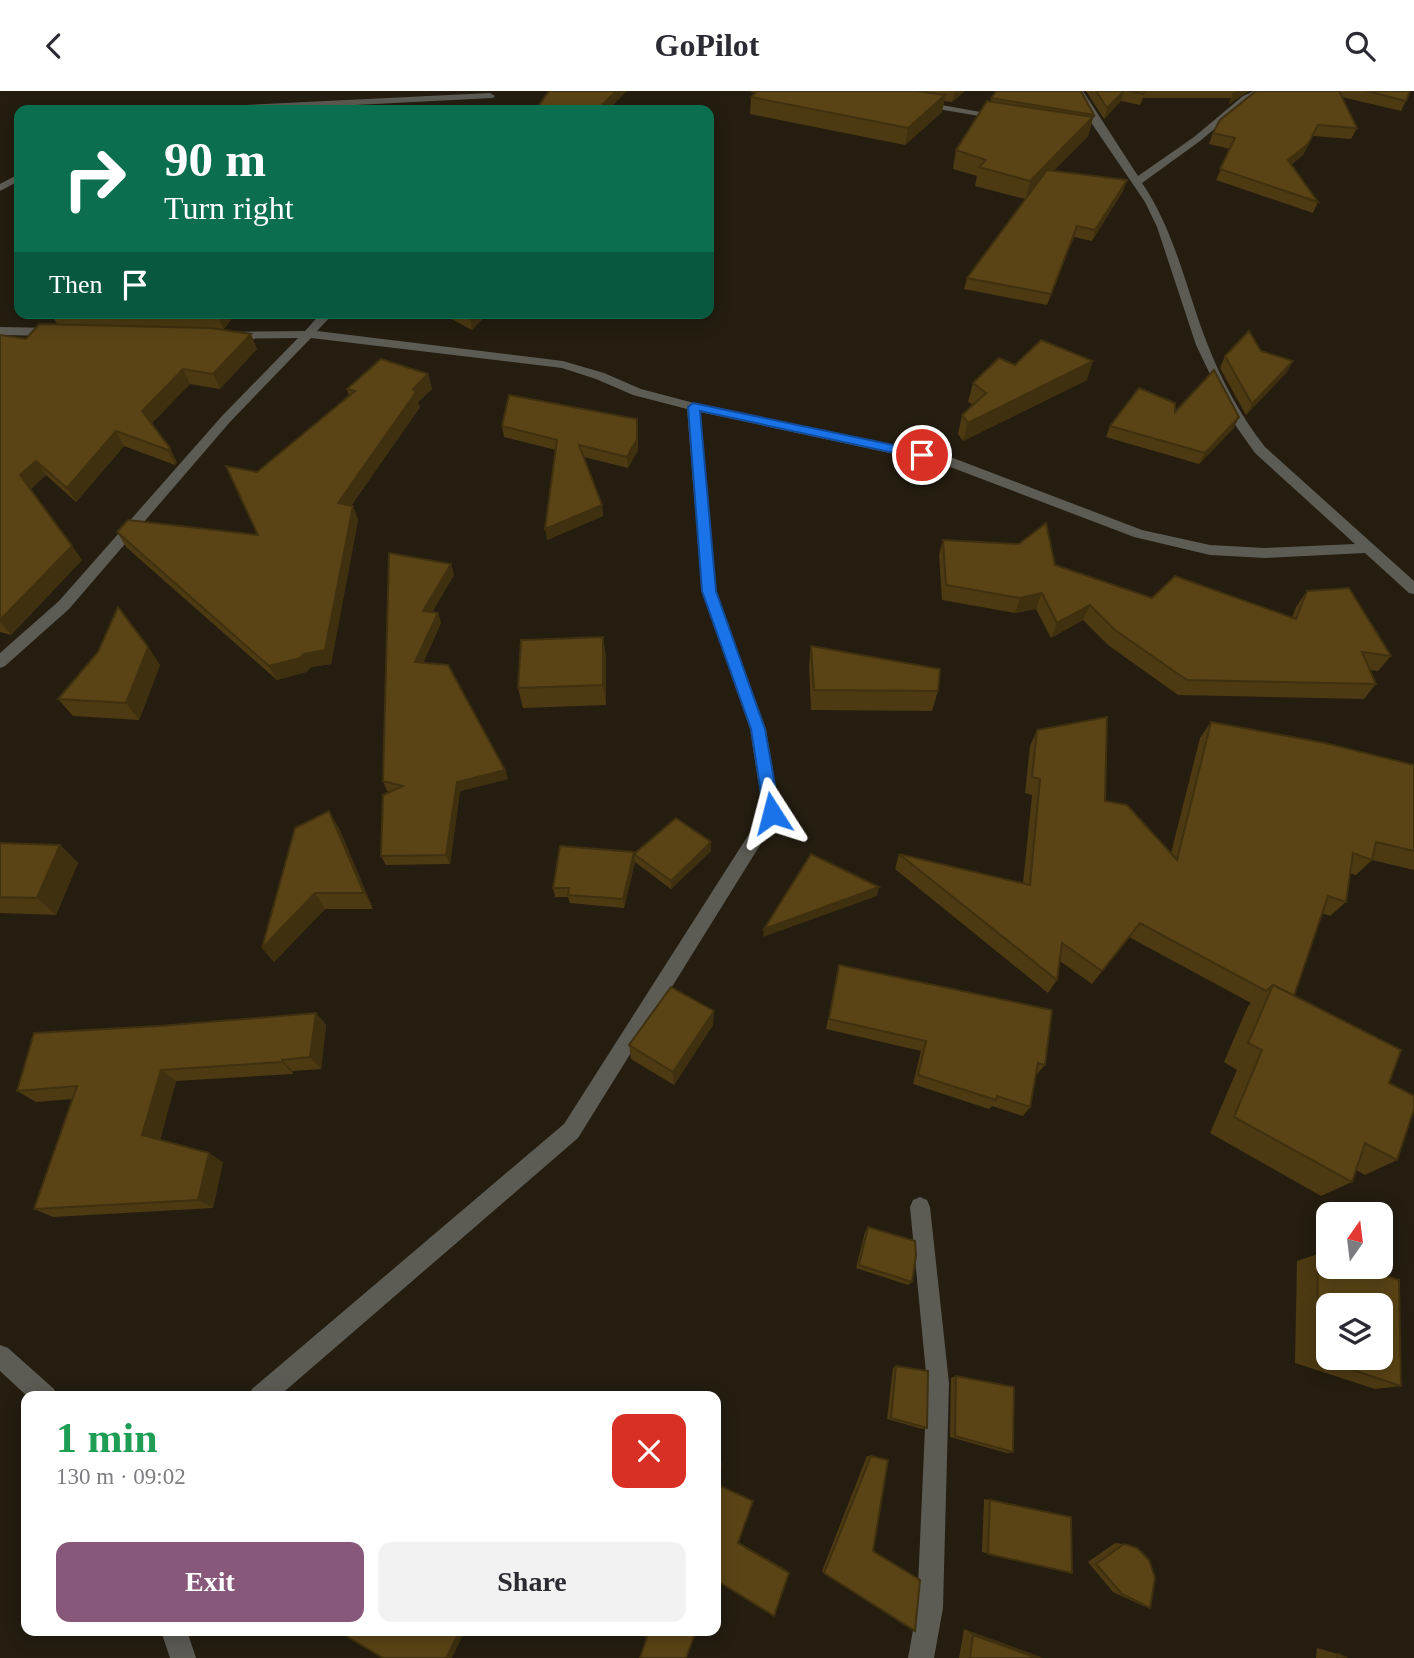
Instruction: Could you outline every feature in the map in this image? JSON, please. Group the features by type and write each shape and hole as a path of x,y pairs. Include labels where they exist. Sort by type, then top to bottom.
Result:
{"street":[{"path":"873,91 890,98 1010,118"},
{"path":"1078,91 1162,227 1202,345 1239,422 1260,450 1414,589"},
{"path":"1136,182 1197,139 1246,98 1262,91"},
{"path":"289,105 492,93"},
{"path":"1090,131 1103,133"},
{"path":"0,662 64,605 226,419 323,319"},
{"path":"0,331 70,333"},
{"path":"210,336 309,334 563,365 600,376 637,392 693,407 948,461 1139,534 1210,550 1265,553 1368,548"},
{"path":"267,1391 571,1131 772,813 758,729 709,591 693,407"},
{"path":"920,1207 938,1383 930,1608 921,1658"},
{"path":"0,1356 39,1391"},
{"path":"176,1636 183,1658"}],"building":[{"path":"549,91 616,91 602,105 539,105"},
{"path":"757,91 917,91 945,95 908,128 751,97"},
{"path":"996,91 1081,91 1094,115 991,98"},
{"path":"1096,91 1124,91 1107,108"},
{"path":"1256,91 1339,91 1357,128 1318,125 1308,144 1288,160 1318,202 1220,169 1235,138 1213,133 1220,120"},
{"path":"1367,91 1410,91 1406,101"},
{"path":"987,101 1093,117 1030,181 979,167 986,160 956,150"},
{"path":"1047,170 1127,180 1095,230 1077,226 1051,294 967,278"},
{"path":"39,324 211,328 251,334 213,374 183,369 142,411 170,448 168,450 116,431 67,488 36,461 20,475 72,546 0,620 0,335 26,339"},
{"path":"1249,331 1261,351 1293,361 1252,404 1225,356"},
{"path":"1041,340 1093,361 968,423 962,415 986,393 973,383 999,358 1015,365"},
{"path":"381,359 428,374 413,389 416,392 338,503 353,506 325,650 269,666 117,532 128,520 258,535 226,466 257,472 355,391 347,389"},
{"path":"1214,370 1239,417 1205,453 1110,426 1139,388 1175,403 1175,412"},
{"path":"509,395 637,419 637,439 627,457 579,445 602,505 545,529 557,440 502,426"},
{"path":"1046,523 1055,565 1152,598 1175,576 1296,619 1307,591 1349,588 1391,656 1362,652 1376,684 1187,680 1115,630 1090,605 1057,623 1042,593 1020,598 946,585 943,540 1019,544"},
{"path":"389,553 451,564 423,611 438,613 415,662 448,665 505,770 457,782 446,855 381,856 383,795 403,786 383,781"},
{"path":"118,607 148,647 126,703 58,699 98,652"},
{"path":"603,637 603,685 518,688 521,640"},
{"path":"811,646 940,669 938,691 814,690"},
{"path":"1107,717 1105,801 1127,805 1177,860 1211,722 1325,743 1414,765 1414,851 1376,842 1372,860 1353,853 1346,902 1328,896 1294,996 1273,985 1266,991 1140,923 1102,971 1062,943 1057,980 899,854 1030,885 1040,779 1032,777 1037,730"},
{"path":"329,811 364,893 315,893 262,948 295,828"},
{"path":"676,818 711,842 671,881 634,854"},
{"path":"0,843 60,845 37,898 0,897"},
{"path":"560,846 634,852 623,899 568,895 569,888 553,888"},
{"path":"811,854 879,887 764,929"},
{"path":"839,965 1052,1010 1045,1065 1038,1063 1030,1107 997,1096 996,1100 918,1075 926,1041 829,1019"},
{"path":"1273,985 1401,1050 1389,1083 1414,1096 1414,1109 1397,1160 1365,1143 1352,1182 1234,1117 1262,1050 1248,1043"},
{"path":"671,987 714,1011 673,1072 629,1045"},
{"path":"316,1013 310,1057 282,1062 161,1070 142,1135 209,1153 198,1200 34,1209 77,1086 17,1091 34,1033"},
{"path":"868,1227 915,1241 912,1282 859,1265"},
{"path":"1318,1279 1399,1280 1401,1386 1353,1370 1393,1370 1393,1293 1318,1293"},
{"path":"896,1366 928,1371 927,1428 891,1418"},
{"path":"956,1376 1014,1387 1013,1452 955,1436"},
{"path":"871,1456 888,1460 873,1551 920,1580 915,1631 824,1573"},
{"path":"721,1486 753,1501 738,1543 789,1573 774,1616 721,1583"},
{"path":"990,1500 1071,1517 1072,1573 988,1554"},
{"path":"1124,1544 1137,1548 1149,1560 1155,1578 1150,1608 1122,1594 1096,1564"},
{"path":"973,1635 1037,1658 970,1658"},
{"path":"457,1636 446,1658 383,1658 348,1637"},
{"path":"694,1636 686,1658 640,1658 647,1637"}],"route":[{"path":"772,813 758,729 709,591 693,407 922,455"}]}
